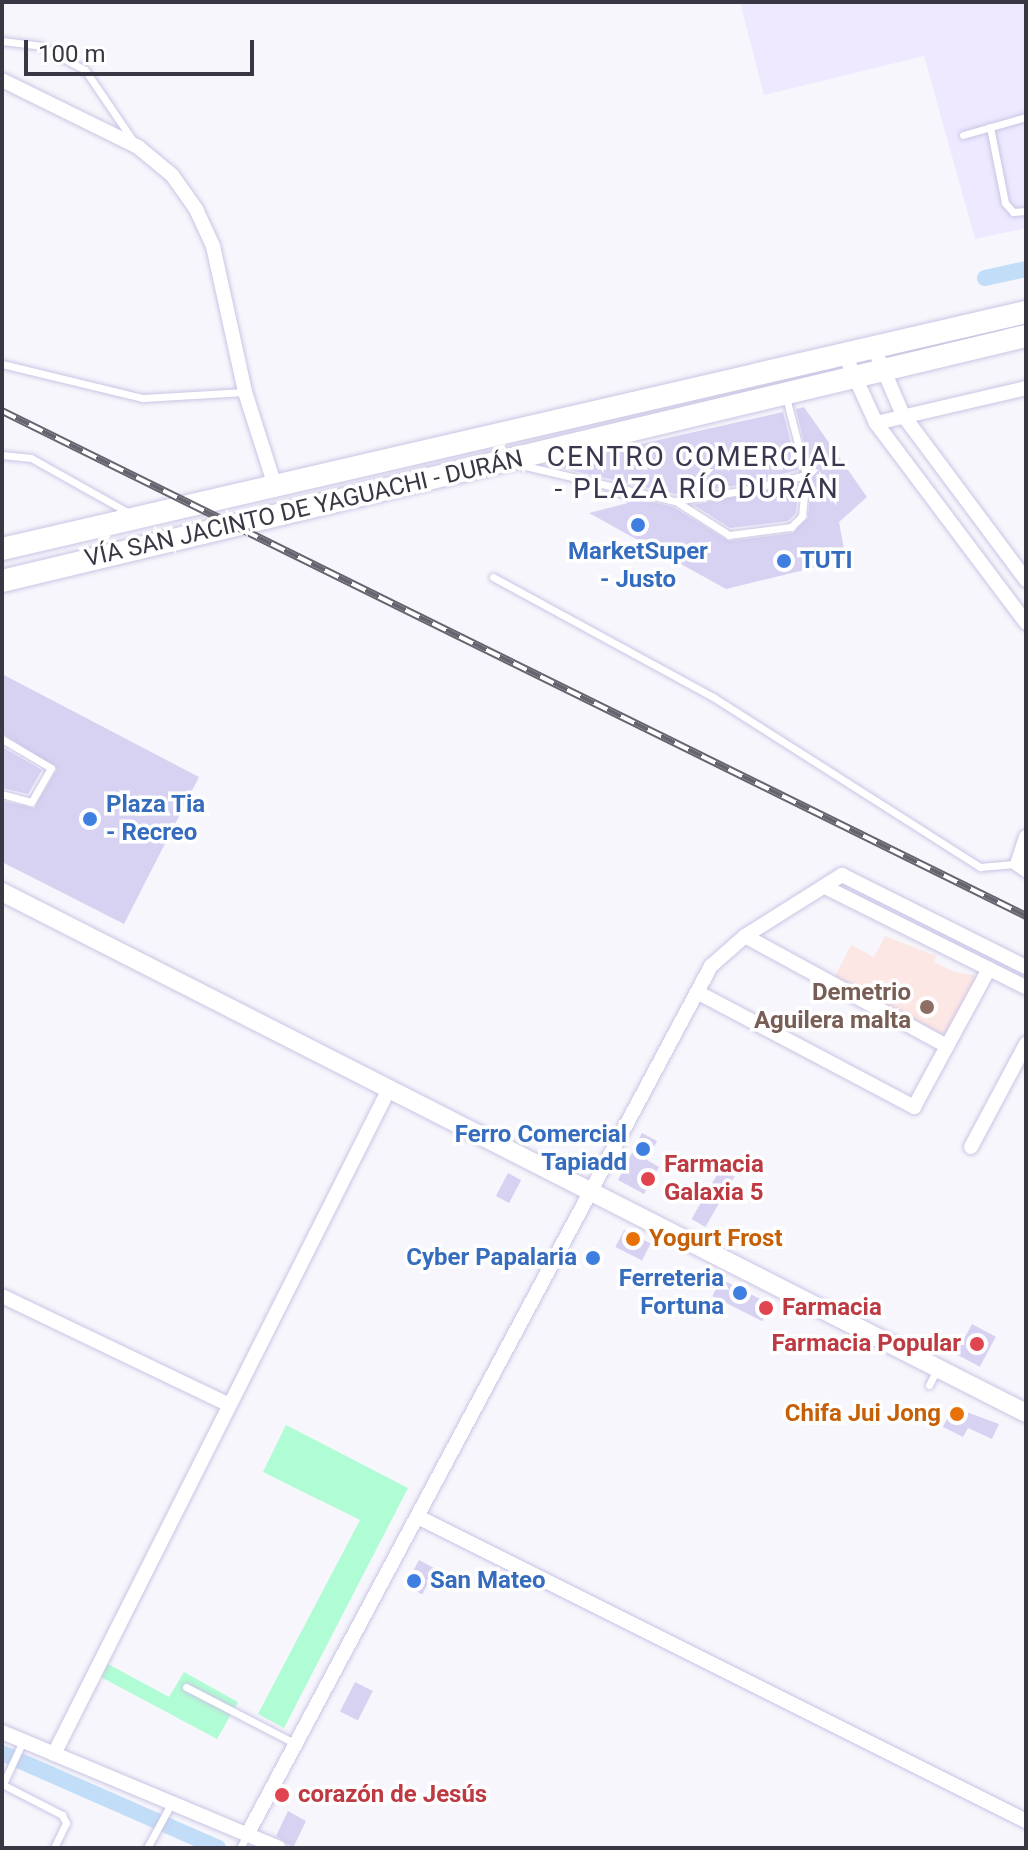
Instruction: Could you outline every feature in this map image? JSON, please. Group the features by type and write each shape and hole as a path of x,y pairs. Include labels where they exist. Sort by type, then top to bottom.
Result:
{"main road":[{"name":"VÍA SAN JACINTO DE YAGUACHI - DURÁN","path":"2,549 1026,312"},
{"name":"VÍA SAN JACINTO DE YAGUACHI - DURÁN","path":"2,581 1026,336"}],"street":[{"path":"2,80 138,147 172,175 213,246 245,392 275,486"},
{"path":"874,348 903,415 1026,580"},
{"path":"845,355 876,423 1026,623"},
{"path":"876,423 1026,388"},
{"path":"1021,867 1026,837"},
{"path":"248,1833 711,966 745,936 842,875 1026,967"},
{"path":"825,887 1026,987"},
{"path":"2,892 94,946 389,1089 1026,1413"},
{"path":"745,936 947,1046"},
{"path":"697,992 914,1107 989,969"},
{"path":"971,1147 1026,1044"},
{"path":"54,1754 389,1089"},
{"path":"2,1296 229,1405"},
{"path":"418,1517 1026,1821"},
{"path":"2,1732 279,1848"}],"lane":[{"path":"2,41 40,46 85,70 138,147"},
{"path":"963,135 1026,117"},
{"path":"990,127 1005,203 1013,212 1026,211"},
{"path":"2,364 143,398 245,392"},
{"path":"504,461 675,501 729,535 791,527 802,516 806,475 786,394"},
{"path":"2,455 31,458 138,518"},
{"path":"675,501 806,475"},
{"path":"493,577 713,697 980,867 1021,867"},
{"path":"2,739 51,768 31,802 2,794"},
{"path":"929,1385 937,1368"},
{"path":"186,1687 296,1744"},
{"path":"23,1741 2,1784 62,1815 66,1823 54,1848"},
{"path":"147,1848 172,1802"},
{"path":"240,1848 248,1833"}],"shaded area":[{"path":"740,2 1026,2 1026,228 975,239 924,56 764,95"},
{"name":"Demetrio Aguilera malta","path":"885,936 936,956 934,962 954,972 974,975 976,984 952,1031 941,1034 834,978 851,945 874,957"}],"green space":[{"path":"286,1425 408,1488 284,1728 258,1714 360,1520 263,1472"},
{"path":"108,1664 169,1697 184,1672 238,1702 217,1739 101,1677"}],"building":[{"path":"804,407 867,497 839,522 846,560 726,589 589,513 628,503 601,490 673,507 729,541 793,533 808,518 812,476 796,409"},
{"path":"783,412 798,470 740,485 675,494 548,465"},
{"path":"799,484 796,513 788,521 730,528 694,505"},
{"name":"Plaza Tia - Recreo","path":"2,674 199,777 124,924 2,862 2,801 34,808 57,769 2,733"},
{"path":"2,747 42,770 28,794 2,788"},
{"path":"642,1133 657,1141 647,1160 659,1167 644,1194 618,1180"},
{"path":"721,1168 735,1176 705,1227 692,1219"},
{"path":"508,1173 521,1180 509,1203 496,1196"},
{"path":"624,1230 651,1244 642,1261 615,1247"},
{"path":"721,1279 771,1304 762,1321 712,1296"},
{"path":"972,1324 996,1337 980,1367 956,1354"},
{"path":"953,1407 999,1424 992,1439 968,1428 963,1437 943,1427"},
{"path":"419,1560 436,1569 422,1595 405,1586"},
{"path":"355,1682 373,1691 358,1720 340,1711"},
{"path":"288,1811 306,1821 293,1848 276,1836"}],"waterway":[{"path":"985,278 1026,269"},
{"path":"2,1753 218,1848"}],"railway":[{"path":"2,411 1026,916"}],"place":[{"name":"MarketSuper - Justo","path":"638,525"},
{"name":"TUTI","path":"784,561"},
{"name":"Plaza Tia - Recreo","path":"90,819"},
{"name":"Demetrio Aguilera malta","path":"927,1007"},
{"name":"Ferro Comercial Tapiadd","path":"643,1149"},
{"name":"Farmacia Galaxia 5","path":"648,1179"},
{"name":"Yogurt Frost","path":"633,1239"},
{"name":"Cyber Papalaria","path":"593,1258"},
{"name":"Ferreteria Fortuna","path":"740,1293"},
{"name":"Farmacia","path":"766,1308"},
{"name":"Farmacia Popular","path":"977,1344"},
{"name":"Chifa Jui Jong","path":"957,1414"},
{"name":"San Mateo","path":"414,1581"},
{"name":"corazón de Jesús","path":"282,1795"}],"district":[{"name":"CENTRO COMERCIAL - PLAZA RÍO DURÁN","path":"697,473"}]}
